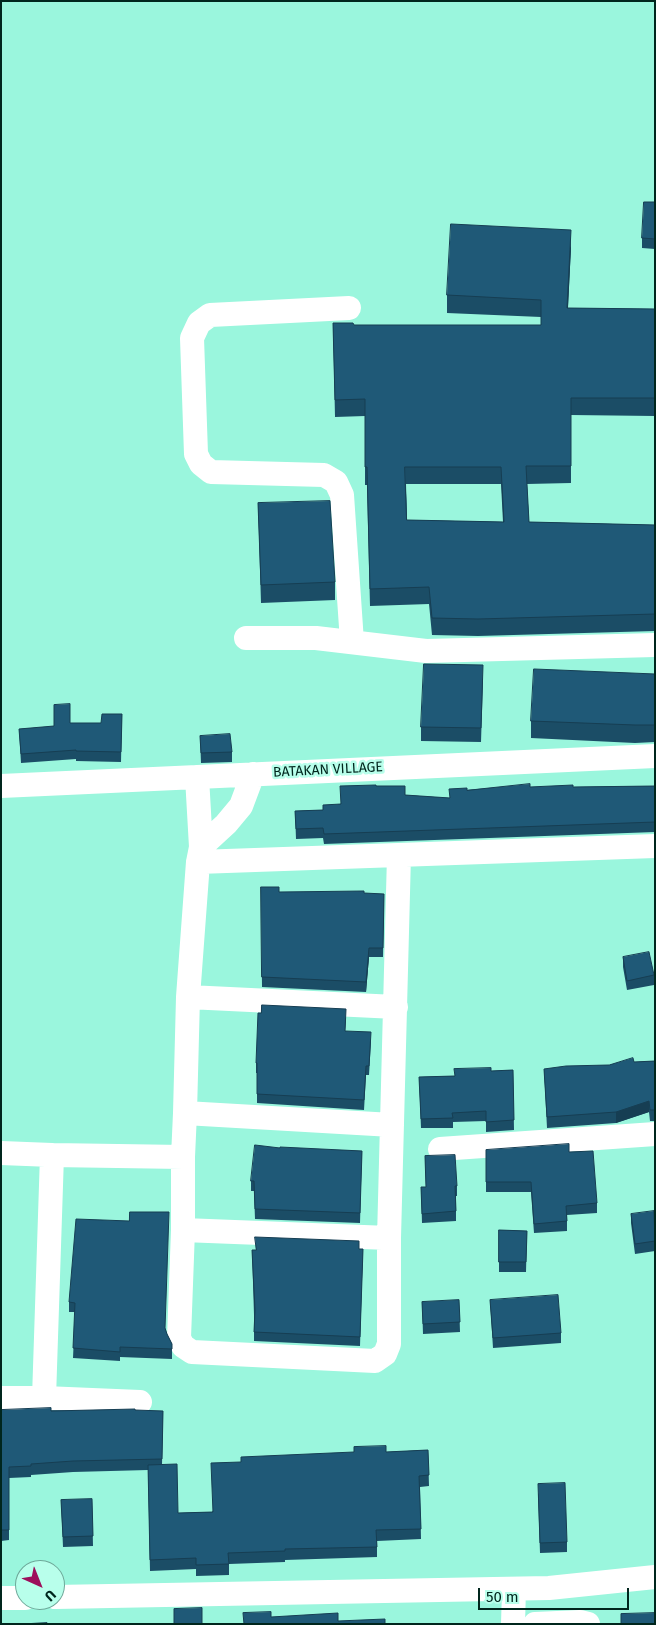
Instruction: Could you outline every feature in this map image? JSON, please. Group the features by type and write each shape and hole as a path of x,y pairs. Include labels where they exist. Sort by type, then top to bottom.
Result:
{"street":[{"path":"349,308 210,315 199,322 192,338 196,454 201,464 211,472 324,475 336,482 342,495 352,642"},
{"path":"246,638 316,638 426,651 655,646"},
{"name":"BATAKAN VILLAGE","path":"1,786 655,756"},
{"path":"200,855 241,806 253,774"},
{"path":"197,776 200,855 188,997 183,1156 183,1230 178,1338 187,1350 192,1352 375,1361 384,1354 389,1344 389,1238 399,855"},
{"path":"200,855 399,855 655,846"},
{"path":"188,997 396,1006"},
{"path":"185,1113 392,1126"},
{"path":"440,1148 655,1134"},
{"path":"1,1153 183,1156"},
{"path":"44,1398 52,1155"},
{"path":"183,1230 389,1238"},
{"path":"1,1398 140,1402"},
{"path":"65,1597 549,1588 648,1578"},
{"path":"513,1624 514,1589"},
{"path":"1,1598 15,1598"},
{"path":"535,1624 580,1622 588,1624"}],"building":[{"path":"644,202 655,202 655,239 642,238"},
{"path":"451,224 571,230 567,308 655,309 655,398 571,398 571,466 526,466 529,522 655,525 655,614 478,619 432,618 429,587 370,589 367,467 365,467 365,399 335,400 333,323 353,323 354,325 541,325 541,300 447,295","holes":["405,467 501,467 504,522 407,520"]},
{"path":"330,501 335,582 261,585 258,503"},
{"path":"424,664 483,665 481,728 421,727"},
{"path":"534,669 655,674 655,725 531,721"},
{"path":"70,704 70,723 101,723 102,714 122,714 121,752 76,750 21,754 19,729 54,726 54,705"},
{"path":"230,734 232,752 201,753 200,736"},
{"path":"530,784 530,787 573,785 573,787 655,786 655,822 324,834 323,828 296,829 295,811 323,810 323,805 341,804 340,786 405,786 405,795 450,798 449,789 467,788 467,790"},
{"path":"261,887 279,887 279,892 364,891 364,893 384,894 383,948 369,948 366,982 262,977"},
{"path":"649,952 654,975 627,981 623,957"},
{"path":"262,1005 346,1009 345,1031 371,1032 364,1100 257,1094 258,1013 261,1013"},
{"path":"633,1058 634,1062 655,1061 655,1110 650,1110 649,1101 616,1112 547,1117 544,1069 566,1066 609,1065"},
{"path":"491,1068 491,1071 513,1070 514,1120 486,1122 486,1111 452,1113 453,1118 421,1119 419,1077 455,1076 454,1069"},
{"path":"569,1144 569,1152 593,1151 597,1203 566,1206 567,1221 534,1224 531,1182 486,1182 486,1150"},
{"path":"255,1145 280,1148 362,1151 360,1213 255,1209 254,1181 251,1181"},
{"path":"455,1155 456,1211 422,1214 421,1187 426,1187 425,1156"},
{"path":"654,1211 655,1241 635,1244 631,1214"},
{"path":"130,1212 169,1212 165,1328 172,1344 172,1349 120,1347 120,1352 73,1348 75,1303 69,1302 76,1219 129,1221"},
{"path":"499,1230 527,1231 526,1262 499,1262"},
{"path":"255,1237 359,1241 359,1249 363,1249 360,1337 254,1332 255,1310 252,1250 256,1250"},
{"path":"558,1295 561,1333 493,1338 490,1300"},
{"path":"459,1300 460,1322 423,1324 422,1302"},
{"path":"51,1408 51,1411 135,1409 163,1411 162,1459 73,1461 9,1467 9,1530 1,1530 1,1410"},
{"path":"386,1446 386,1452 428,1450 429,1475 419,1476 421,1529 376,1530 377,1547 285,1549 285,1551 228,1553 229,1564 196,1565 196,1558 150,1560 148,1465 177,1464 178,1513 213,1512 211,1463 241,1462 241,1457 354,1452 354,1447"},
{"path":"565,1483 567,1542 540,1543 538,1484"},
{"path":"92,1499 93,1536 63,1537 61,1500"},
{"path":"202,1608 202,1624 174,1624 174,1609"},
{"path":"271,1612 271,1617 338,1613 338,1621 385,1619 385,1624 244,1624 243,1613"},
{"path":"655,1613 655,1624 621,1624 621,1614"}]}
